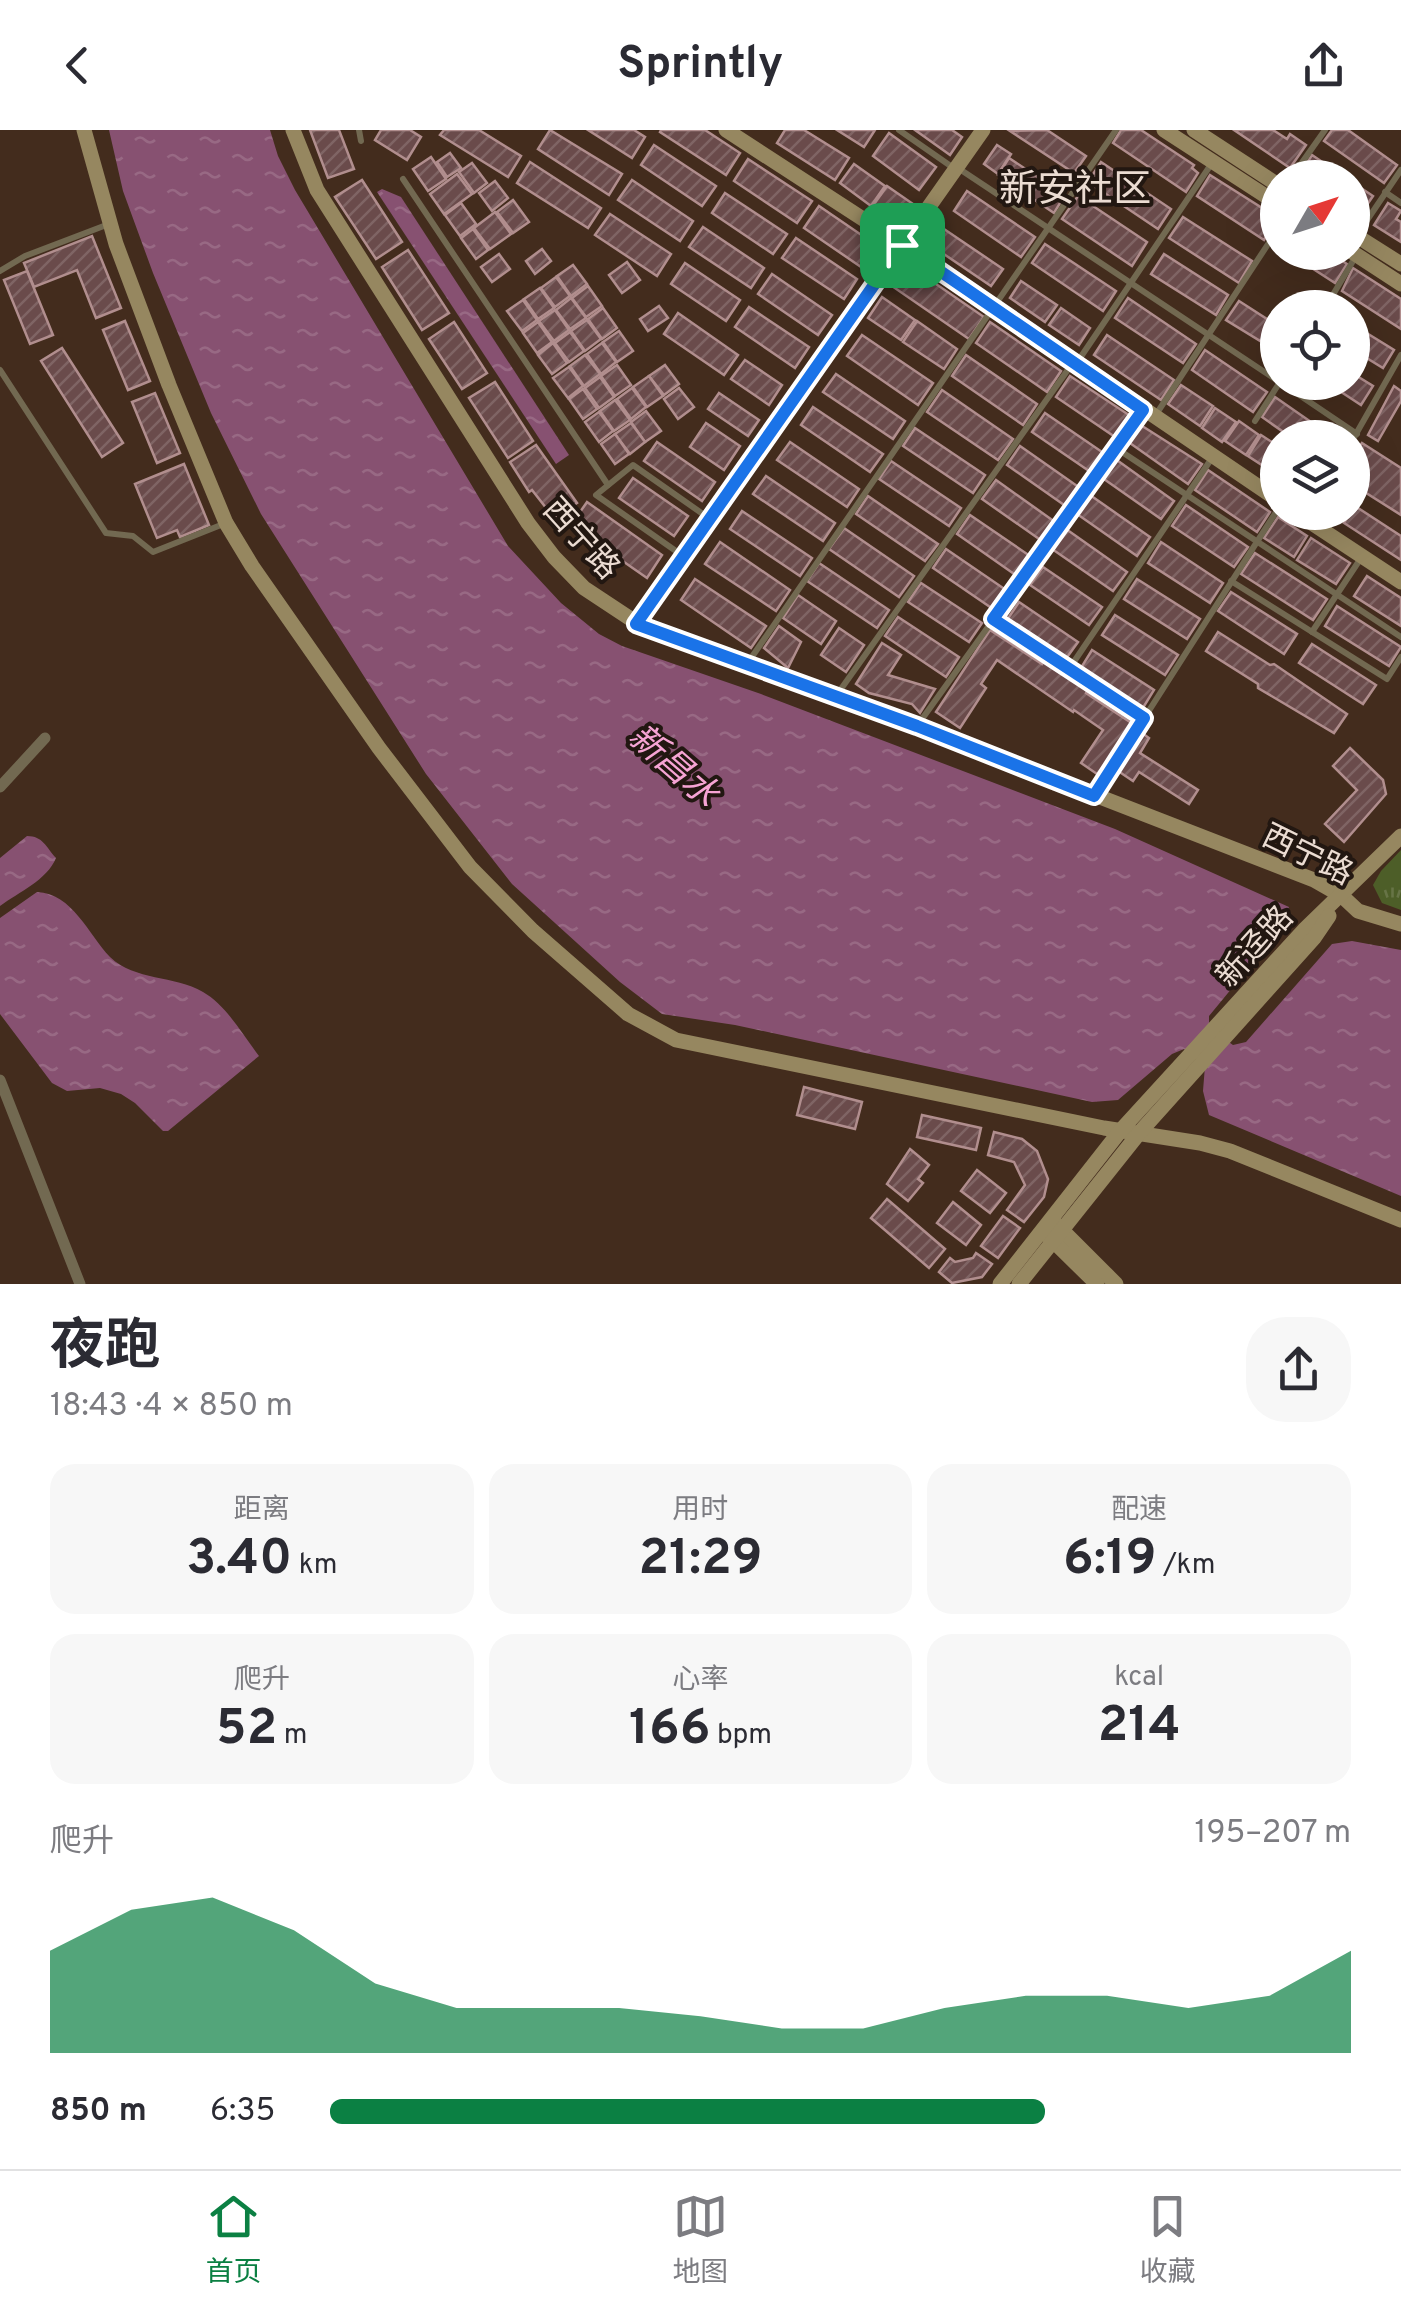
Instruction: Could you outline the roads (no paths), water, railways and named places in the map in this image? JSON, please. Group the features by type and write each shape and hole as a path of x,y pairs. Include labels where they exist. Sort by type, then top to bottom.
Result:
{"street":[{"path":"84,130 110,224 162,368 226,522 305,644 470,867 534,931 628,1014 676,1040 1230,1151 1401,1220"},
{"name":"西宁路","path":"293,130 316,190 534,532 584,588 636,624 917,726 1314,880 1342,896 1358,911 1401,924"},
{"path":"726,130 1260,488"},
{"path":"636,624 983,130"},
{"path":"1164,130 1260,192"},
{"path":"1194,130 1219,136 1260,170"},
{"path":"1370,251 1401,264"},
{"path":"1370,258 1401,284"},
{"path":"1325,530 1401,582"},
{"path":"0,787 45,738"},
{"name":"新迳路","path":"1019,1284 1051,1229 1122,1130 1314,938 1342,896 1401,836"},
{"name":"新迳路","path":"1000,1284 1140,1132 1181,1075"},
{"path":"0,1080 80,1284"},
{"path":"1051,1229 1096,1284"},
{"path":"1051,1229 1116,1284"}],"lane":[{"path":"359,130 361,141"},
{"path":"899,130 1260,369"},
{"path":"746,665 1116,130"},
{"path":"1303,160 1324,130"},
{"path":"835,697 1074,364 1213,162"},
{"path":"1370,217 1401,170"},
{"path":"403,178 608,485"},
{"path":"1385,192 1401,203"},
{"path":"0,270 24,256 110,224"},
{"path":"917,726 1116,448 1148,414 1209,335 1260,257"},
{"path":"1365,420 1401,355"},
{"path":"0,370 106,533 133,536 153,552 226,522"},
{"path":"1255,421 1268,400"},
{"path":"1303,400 1331,420"},
{"path":"1116,448 1401,638"},
{"path":"1069,670 1212,457"},
{"path":"684,556 596,495 633,465 711,520"},
{"path":"1094,796 1264,530"},
{"path":"1312,632 1362,556"},
{"path":"1231,582 1387,679 1401,657"},
{"path":"993,619 1144,718"}],"water":[{"name":"新昌水","path":"109,130 270,130 295,190 508,546 561,603 599,634 622,646 761,694 1115,829 1289,907 1279,931 1209,1016 1209,1028 1233,1045 1246,1042 1332,944 1352,941 1401,950 1401,1196 1209,1115 1203,1091 1205,1066 1184,1049 1172,1054 1118,1100 1092,1102 735,1025 662,1014 620,982 512,884 426,774 261,514 211,413 153,273 123,191"},
{"path":"382,189 401,197 569,455 556,464 377,192"},
{"path":"27,836 41,840 56,858 39,879 0,906 0,858"},
{"path":"37,892 60,899 70,907 120,965 203,992 234,1021 259,1056 168,1131 163,1131 121,1094 100,1088 67,1091 52,1083 0,1014 0,918"}],"district":[{"name":"新安社区","path":"1075,188"}]}
